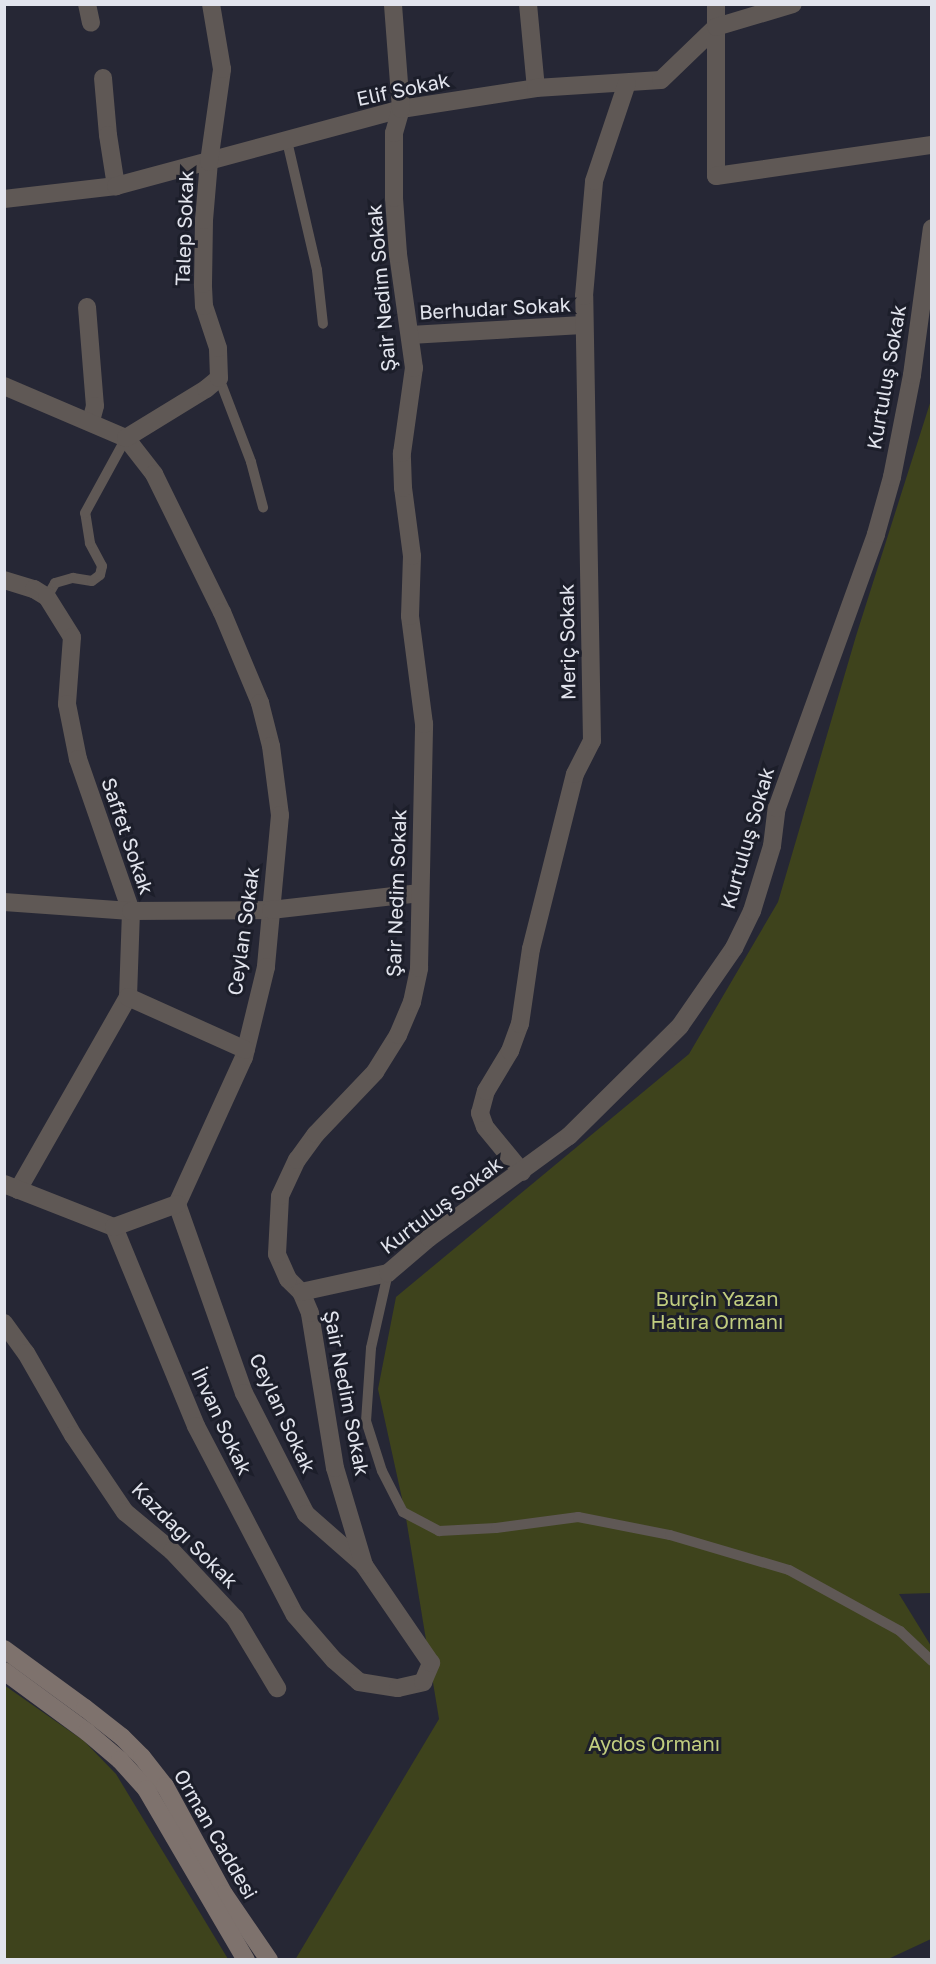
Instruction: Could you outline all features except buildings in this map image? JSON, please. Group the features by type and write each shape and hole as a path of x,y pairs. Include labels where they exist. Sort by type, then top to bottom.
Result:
{"street":[{"path":"87,4 91,23"},
{"name":"Talep Sokak","path":"211,4 222,69 208,162 203,284 204,306 219,348 219,378"},
{"name":"Şair Nedim Sokak","path":"393,4 401,109 394,133 394,198 398,254 414,368 402,453 402,488 412,556 410,616 424,724 419,968 412,1002 398,1035 375,1072 303,1151 280,1196 277,1254 288,1279 302,1292 310,1313 335,1468 364,1564 431,1663 423,1683 398,1688"},
{"path":"528,4 536,88"},
{"path":"716,4 716,176 932,145"},
{"name":"Elif Sokak","path":"4,199 116,186 401,109 536,88 661,80 716,27 793,4"},
{"path":"103,78 108,135 116,186"},
{"name":"Meriç Sokak","path":"522,1172 486,1127 480,1113 486,1091 510,1051 520,1024 531,949 575,774 592,741 583,325 594,181 627,83"},
{"name":"Kurtuluş Sokak","path":"302,1292 388,1273 429,1238 569,1136 680,1026 734,948 752,911 772,846 777,808 876,534 892,477 912,375 932,228"},
{"path":"87,307 95,406 91,421"},
{"name":"Berhudar Sokak","path":"410,335 583,325"},
{"path":"126,438 206,389 219,378"},
{"name":"Ceylan Sokak","path":"4,386 91,421 126,438 158,483 237,645 260,703 271,746 280,815 266,967 246,1050 177,1204 244,1393 306,1514 364,1564"},
{"path":"4,580 34,589 47,597"},
{"name":"Saffet Sokak","path":"11,1187 128,997 130,911 78,759 67,704 72,637 47,597"},
{"path":"4,902 130,911 271,909 420,893"},
{"path":"128,997 246,1050"},
{"path":"11,1187 114,1227 177,1204"},
{"name":"İhvan Sokak","path":"114,1227 196,1426 296,1616 334,1660 359,1682 398,1688"},
{"name":"Kazdağı Sokak","path":"4,1323 26,1353 73,1435 125,1512 172,1551 235,1617 277,1688"},
{"name":"Orman Caddesi","path":"4,1649 85,1708 122,1737 142,1757 165,1786 224,1894 269,1959"},
{"name":"Orman Caddesi","path":"4,1671 87,1732 120,1760 146,1789 246,1959"}],"lane":[{"path":"287,141 317,270 322,324"},
{"path":"219,378 251,462 263,507"},
{"path":"47,597 55,583 73,578 92,581 100,575 102,566 90,543 85,513 126,438"},
{"path":"388,1273 371,1348 366,1421 382,1472 403,1512 439,1532 496,1528 578,1517 670,1534 789,1570 900,1631 932,1660"}],"green space":[{"path":"931,400 932,1593 899,1594 931,1646 931,1939 886,1960 295,1960 439,1719 405,1512 378,1389 396,1297 689,1054 778,902 856,636"},
{"path":"4,1685 84,1741 116,1774 228,1959 5,1959"}],"park label":[{"name":"Burçin Yazan Hatıra Ormanı","path":"717,1310"},
{"name":"Aydos Ormanı","path":"654,1743"}]}
